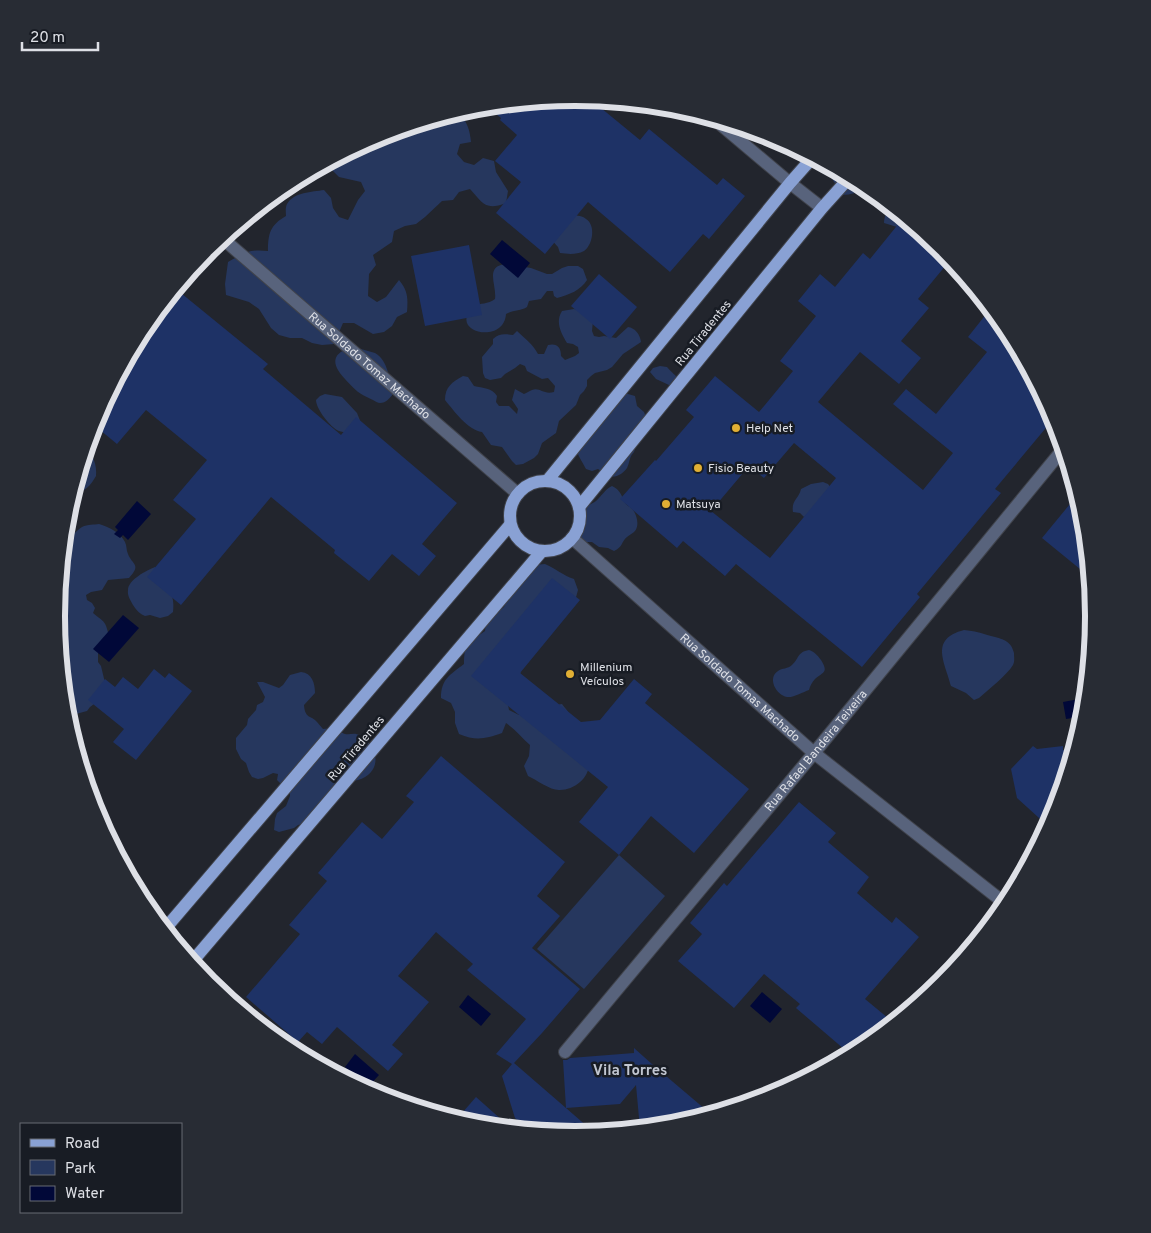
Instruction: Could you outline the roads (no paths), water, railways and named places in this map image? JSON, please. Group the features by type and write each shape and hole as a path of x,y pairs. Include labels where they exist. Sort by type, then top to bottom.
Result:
{"main road":[{"path":"547,481 808,163"},
{"name":"Rua Tiradentes","path":"579,507 822,208 845,183"},
{"path":"547,481 558,483 575,497 579,507 580,518 578,529 564,545 554,550 542,551 532,549 522,543 515,535 510,524 510,514 512,503 526,486 536,482 547,481"},
{"path":"168,925 510,524"},
{"name":"Rua Tiradentes","path":"197,958 542,551"}],"street":[{"path":"725,128 822,208"},
{"name":"Rua Soldado Tomaz Machado","path":"228,243 518,494"},
{"name":"Rua Rafael Bandeira Teixeira","path":"565,1052 814,753 1059,454"},
{"name":"Rua Soldado Tomas Machado","path":"572,538 814,753 1000,900"}],"water":[{"path":"502,240 530,263 518,278 490,254"},
{"path":"137,501 151,514 128,540 123,535 120,538 114,534 118,530 115,527"},
{"path":"123,615 139,628 109,662 93,649"},
{"path":"1081,690 1076,717 1066,719 1063,702 1079,699 1077,691"},
{"path":"762,992 782,1009 770,1023 750,1006"},
{"path":"468,995 491,1014 481,1026 459,1007"},
{"path":"355,1054 379,1075 371,1084 357,1077 345,1067"}],"place":[{"name":"Help Net","path":"736,428"},
{"name":"Fisio Beauty","path":"698,468"},
{"name":"Matsuya","path":"666,504"},
{"name":"Millenium Veículos","path":"570,674"}],"district":[{"name":"Vila Torres","path":"630,1070"}]}
